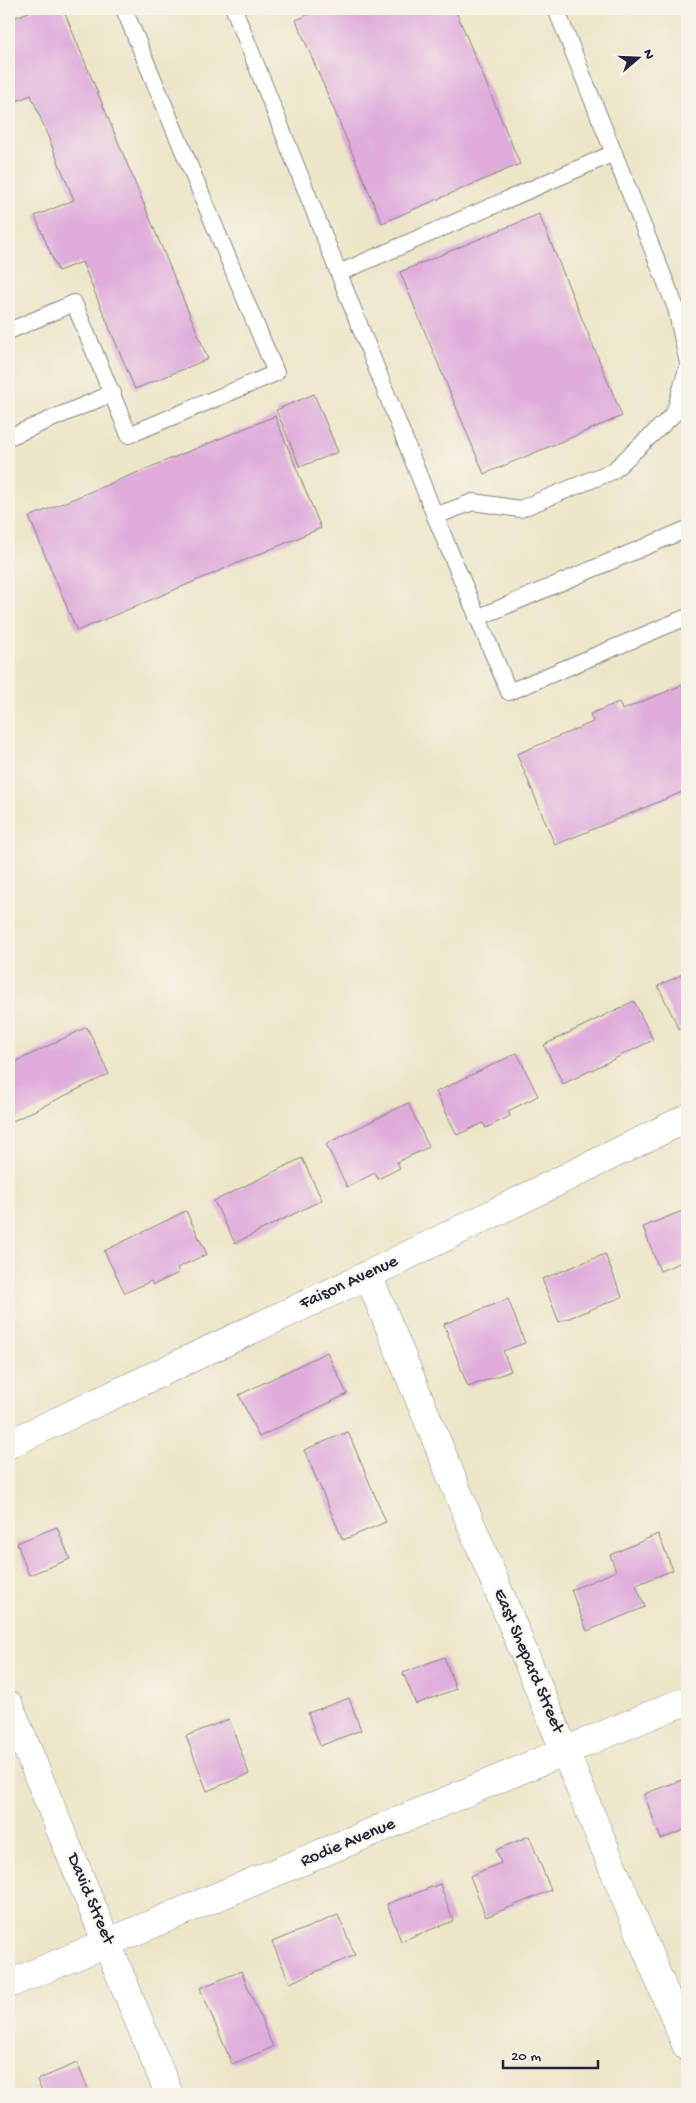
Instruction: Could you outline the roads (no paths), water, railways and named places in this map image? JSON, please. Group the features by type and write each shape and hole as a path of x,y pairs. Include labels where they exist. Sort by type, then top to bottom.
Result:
{"street":[{"name":"Faison Avenue","path":"9,1444 368,1275 687,1118"},
{"name":"East Shepard Street","path":"368,1275 687,2047"},
{"name":"Rodie Avenue","path":"9,1984 687,1700"},
{"name":"David Street","path":"9,1705 169,2094"}],"lane":[{"path":"9,330 74,303 129,435 276,373 124,9"},
{"path":"556,9 676,308 687,359"},
{"path":"239,10 339,273 435,516 508,692 687,617"},
{"path":"339,273 614,153"},
{"path":"435,516 473,502 520,509 613,471 674,414 687,369"},
{"path":"9,437 113,393"},
{"path":"477,618 687,529"}]}
